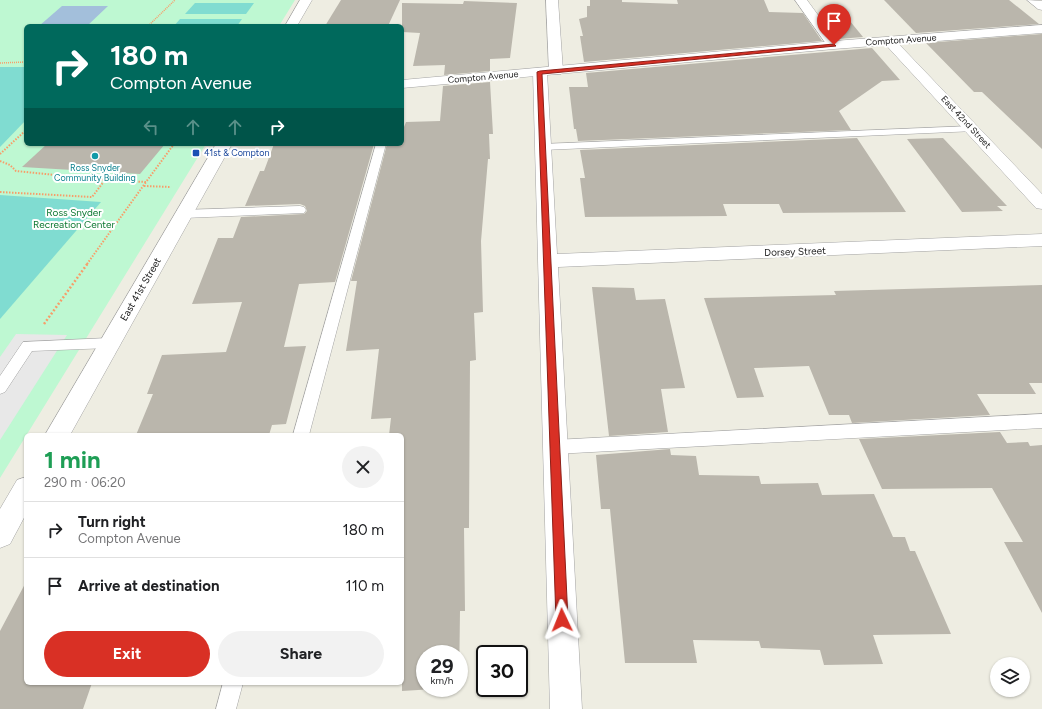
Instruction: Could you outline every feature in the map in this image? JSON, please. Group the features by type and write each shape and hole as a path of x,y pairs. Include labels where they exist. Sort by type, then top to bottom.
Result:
{"street":[{"path":"292,24 306,0"},
{"path":"552,0 543,147 566,709"},
{"path":"801,0 834,45"},
{"path":"1033,0 1042,7"},
{"name":"Compton Avenue","path":"404,84 834,45 1042,29"},
{"name":"East 42nd Street","path":"889,41 1042,204"},
{"name":"East 41st Street","path":"58,433 223,146"},
{"name":"Dorsey Street","path":"547,261 1042,240"},
{"path":"0,535 24,493"}],"lane":[{"path":"543,147 972,129"},
{"path":"302,433 380,146"},
{"path":"184,214 300,210"},
{"path":"0,388 28,346 110,343"},
{"path":"555,447 1042,421"},
{"path":"226,709 232,685"}],"path":[{"path":"150,24 174,0"},
{"path":"0,62 24,62"},
{"path":"0,154 24,132"},
{"path":"28,346 173,146"},
{"path":"0,161 5,161 16,171 105,180 146,182"},
{"path":"0,192 92,197 105,180"}],"green space":[{"name":"Ross Snyder Recreation Center","path":"0,0 295,0 280,24 24,24 24,146 205,146 28,433 24,433 24,439 0,478"},
{"path":"195,3 254,3 246,14 185,14"},
{"path":"180,19 242,19 238,24 176,24"},
{"path":"0,67 24,67 24,122 0,147"},
{"path":"0,195 101,202 0,319"}],"shaded area":[{"path":"62,6 108,6 89,24 41,24"},
{"path":"16,334 67,335 0,440 0,357"}],"building":[{"path":"341,0 400,0 389,24 326,24"},
{"path":"590,0 622,0 622,2 678,4 677,0 764,0 769,12 803,13 822,41 584,62 580,36 583,36 579,19 587,17 587,6 590,6"},
{"path":"884,0 1009,0 1039,24 916,33"},
{"path":"464,1 517,3 510,58 490,59 490,71 444,75 445,65 413,66 420,33 404,32 404,24 402,24 402,3 463,4"},
{"path":"819,14 845,15 863,37 838,39"},
{"path":"1042,34 1042,149 982,92 974,92 926,43"},
{"path":"872,48 900,80 882,81 839,111 851,130 578,141 576,129 574,129 569,87 588,87 586,73"},
{"path":"490,82 493,134 489,134 490,159 488,159 481,241 483,312 474,313 476,360 470,361 469,528 464,528 465,611 460,611 460,645 416,645 416,690 402,691 402,685 404,685 404,433 389,433 391,418 371,419 379,349 346,351 357,281 351,281 386,146 404,146 404,127 406,122 440,121 443,86"},
{"path":"857,138 906,212 783,213 779,204 723,204 727,216 585,217 580,178 585,178 580,150"},
{"path":"943,138 1007,206 997,206 1003,211 962,212 907,139"},
{"name":"Ross Snyder Community Building","path":"45,146 163,146 140,174 22,167"},
{"path":"273,146 373,146 335,282 299,284 284,347 306,346 286,424 272,425 270,433 137,433 153,394 147,394 162,355 226,352 242,302 192,304 218,238 233,238 241,217 304,214 307,211 305,206 300,204 245,206 260,171 264,171"},
{"path":"1042,285 1042,383 1029,383 1036,394 977,394 990,415 852,423 849,415 829,415 809,366 754,368 764,397 737,398 704,298 836,295 834,291"},
{"path":"592,287 634,288 636,300 665,299 685,388 661,389 668,432 609,436"},
{"path":"1000,432 1007,443 1028,442 1030,446 1042,445 1042,613 1004,542 1023,542 992,488 882,489 859,439"},
{"path":"670,449 671,455 696,456 699,475 759,476 761,484 818,483 822,495 874,494 893,537 905,537 910,551 915,551 951,634 873,635 883,664 824,665 820,650 761,648 759,641 693,640 697,663 625,663 610,509 601,509 596,455"},
{"path":"24,586 24,685 91,685 83,709 0,709 0,631"}],"place":[{"name":"41st & Compton","path":"196,153"},
{"name":"Ross Snyder Community Building","path":"95,156"}],"route":[{"path":"562,620 540,72 834,45"}]}
